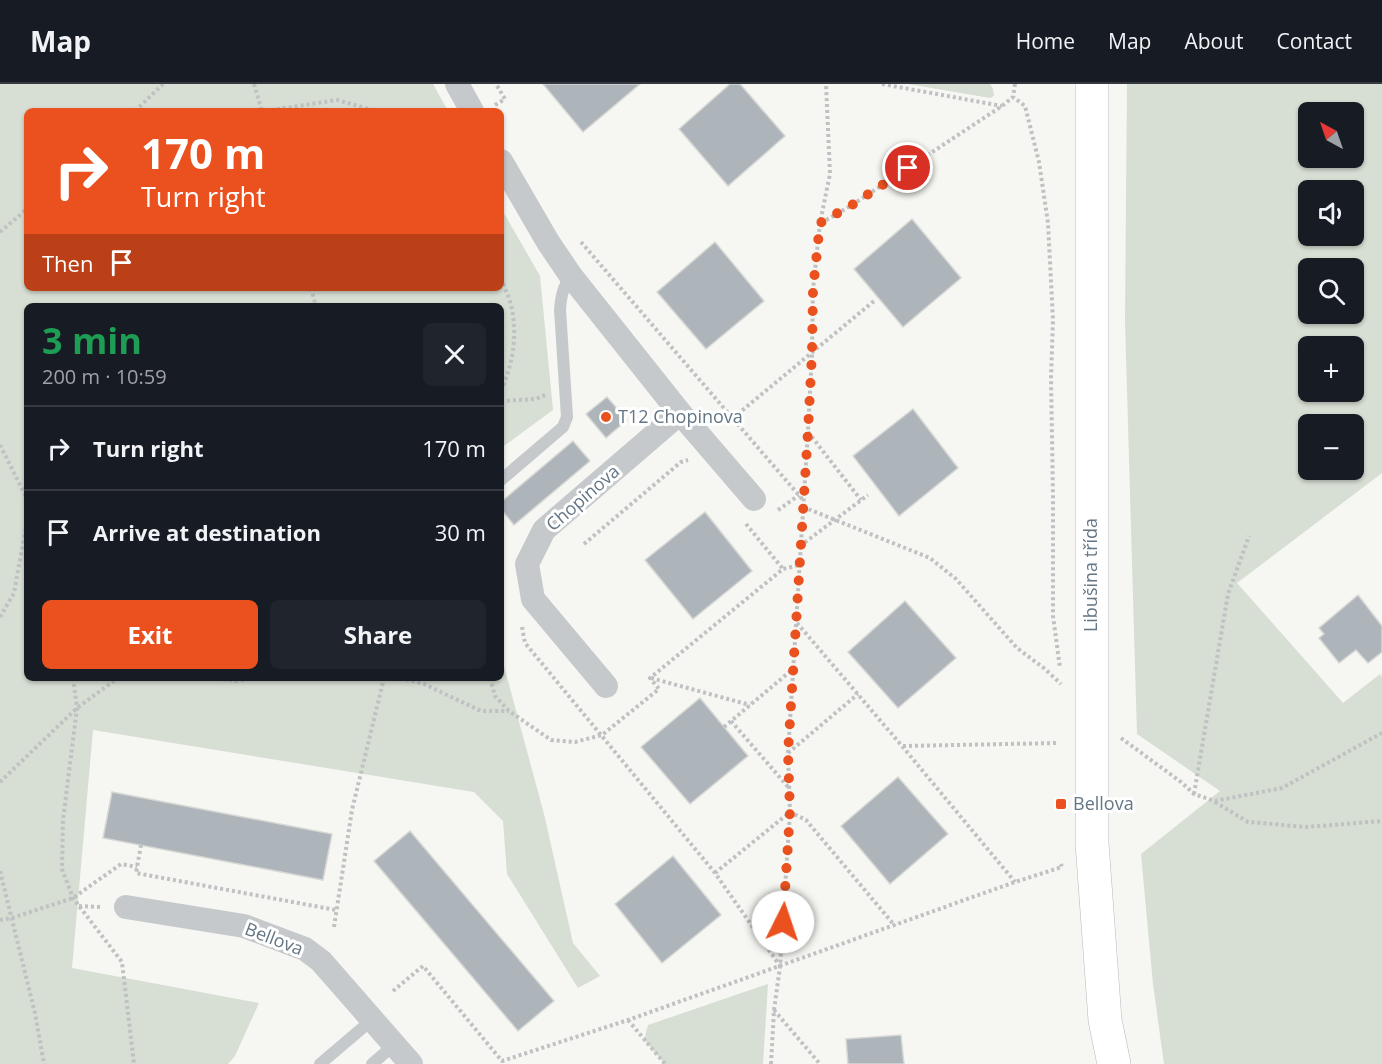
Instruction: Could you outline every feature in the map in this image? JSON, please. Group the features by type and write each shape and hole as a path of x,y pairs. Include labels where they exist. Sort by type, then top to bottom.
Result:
{"street":[{"path":"457,84 478,108"},
{"name":"Libušina třída","path":"1092,84 1092,843 1105,1020 1114,1064"},
{"path":"504,166 548,242 571,276 680,413 754,499"},
{"name":"Chopinova","path":"606,686 533,598 527,564 544,530 680,413"},
{"name":"Bellova","path":"126,907 244,926 305,949 321,961 411,1064"}],"lane":[{"path":"504,477 563,427 567,417 560,310 564,285 571,276"},
{"path":"320,1064 373,1019"},
{"path":"372,1064 394,1044"}],"path":[{"path":"138,108 163,84"},
{"path":"254,84 263,108"},
{"path":"485,108 505,99 496,84"},
{"path":"771,1064 790,812 788,753 808,431 813,290 820,223 830,174 826,84"},
{"path":"882,84 1002,106"},
{"path":"820,223 852,205 1002,106 1013,97 1015,84"},
{"path":"803,507 930,558 956,579 1017,648 1062,684 1053,616 1051,378 1053,320 1048,223 1039,162 1025,106 1013,97"},
{"path":"284,108 337,100 365,108"},
{"path":"0,232 24,212"},
{"path":"577,237 804,501"},
{"path":"504,286 511,304 515,340 504,385"},
{"path":"733,418 874,301"},
{"path":"504,401 536,399 565,388"},
{"path":"808,431 861,500"},
{"path":"0,445 24,493"},
{"path":"584,544 681,462 692,459"},
{"path":"800,546 868,495"},
{"path":"744,521 783,569"},
{"path":"1194,795 1228,594 1249,536"},
{"path":"0,617 14,593 24,538"},
{"path":"650,678 783,569 799,565"},
{"path":"521,621 525,643 715,873 780,967"},
{"path":"797,623 1015,882"},
{"path":"724,727 794,668"},
{"path":"650,678 750,705"},
{"path":"491,681 495,696 509,711 550,740 575,742 602,735 659,689 650,678"},
{"path":"74,681 77,708 63,820 62,869 73,898 122,962 136,1063"},
{"path":"0,782 77,708 114,681"},
{"path":"334,927 352,810 383,681"},
{"path":"412,681 424,684 481,711 509,711"},
{"path":"788,753 858,694"},
{"path":"1092,715 1194,795 1215,801 1248,822 1306,827 1382,821"},
{"path":"731,721 789,789"},
{"path":"1215,801 1282,788 1382,734"},
{"path":"902,746 1059,742"},
{"path":"715,873 790,812"},
{"path":"790,812 806,820 896,926"},
{"path":"141,845 136,873 336,910"},
{"path":"0,920 73,898 121,864 137,867"},
{"path":"393,991 423,966 503,1062 1062,867"},
{"path":"0,871 35,1013 44,1064"},
{"path":"774,1010 820,1064"},
{"path":"627,1020 665,1064"}],"shaded area":[{"path":"0,84 433,84 446,108 24,108 24,291 504,291 504,213 540,276 553,410 504,446 504,303 24,303 24,681 504,681 504,666 544,814 573,943 600,976 578,988 507,874 503,821 474,792 93,730 72,968 259,1003 235,1056 228,1064 0,1064"},
{"path":"908,84 990,84 994,96 990,98"},
{"path":"1127,84 1382,84 1382,473 1237,583 1343,703 1380,674 1382,677 1382,1064 1164,1064 1153,984 1141,854 1220,791 1137,734 1125,321"},
{"path":"768,984 763,1064 665,1064 644,1040 648,1025"}],"building":[{"path":"543,84 640,84 583,132"},
{"path":"730,84 740,84 785,136 728,186 679,129"},
{"path":"912,219 961,278 903,327 854,269"},
{"path":"715,242 764,301 706,349 657,292"},
{"name":"T12 Chopinova","path":"607,397 627,420 606,438 586,414"},
{"path":"913,409 958,468 899,516 853,456"},
{"path":"573,441 590,461 514,525 504,513 504,499"},
{"path":"705,512 752,571 693,619 645,560"},
{"path":"1358,595 1382,626 1382,652 1368,663 1356,650 1339,663 1319,638 1324,634 1319,628"},
{"path":"905,601 956,658 898,708 848,652"},
{"path":"700,698 748,756 690,804 641,747"},
{"path":"898,777 948,834 890,884 841,826"},
{"path":"112,792 332,834 323,880 103,838"},
{"path":"410,831 554,1001 518,1031 374,861"},
{"path":"673,856 721,915 662,963 615,904"},
{"path":"901,1035 904,1064 848,1064 846,1039"}],"place":[{"name":"T12 Chopinova","path":"606,417"},
{"name":"Bellova","path":"1061,804"}],"route":[{"path":"783,922 790,812 788,753 808,431 813,290 820,223 908,168"}]}
